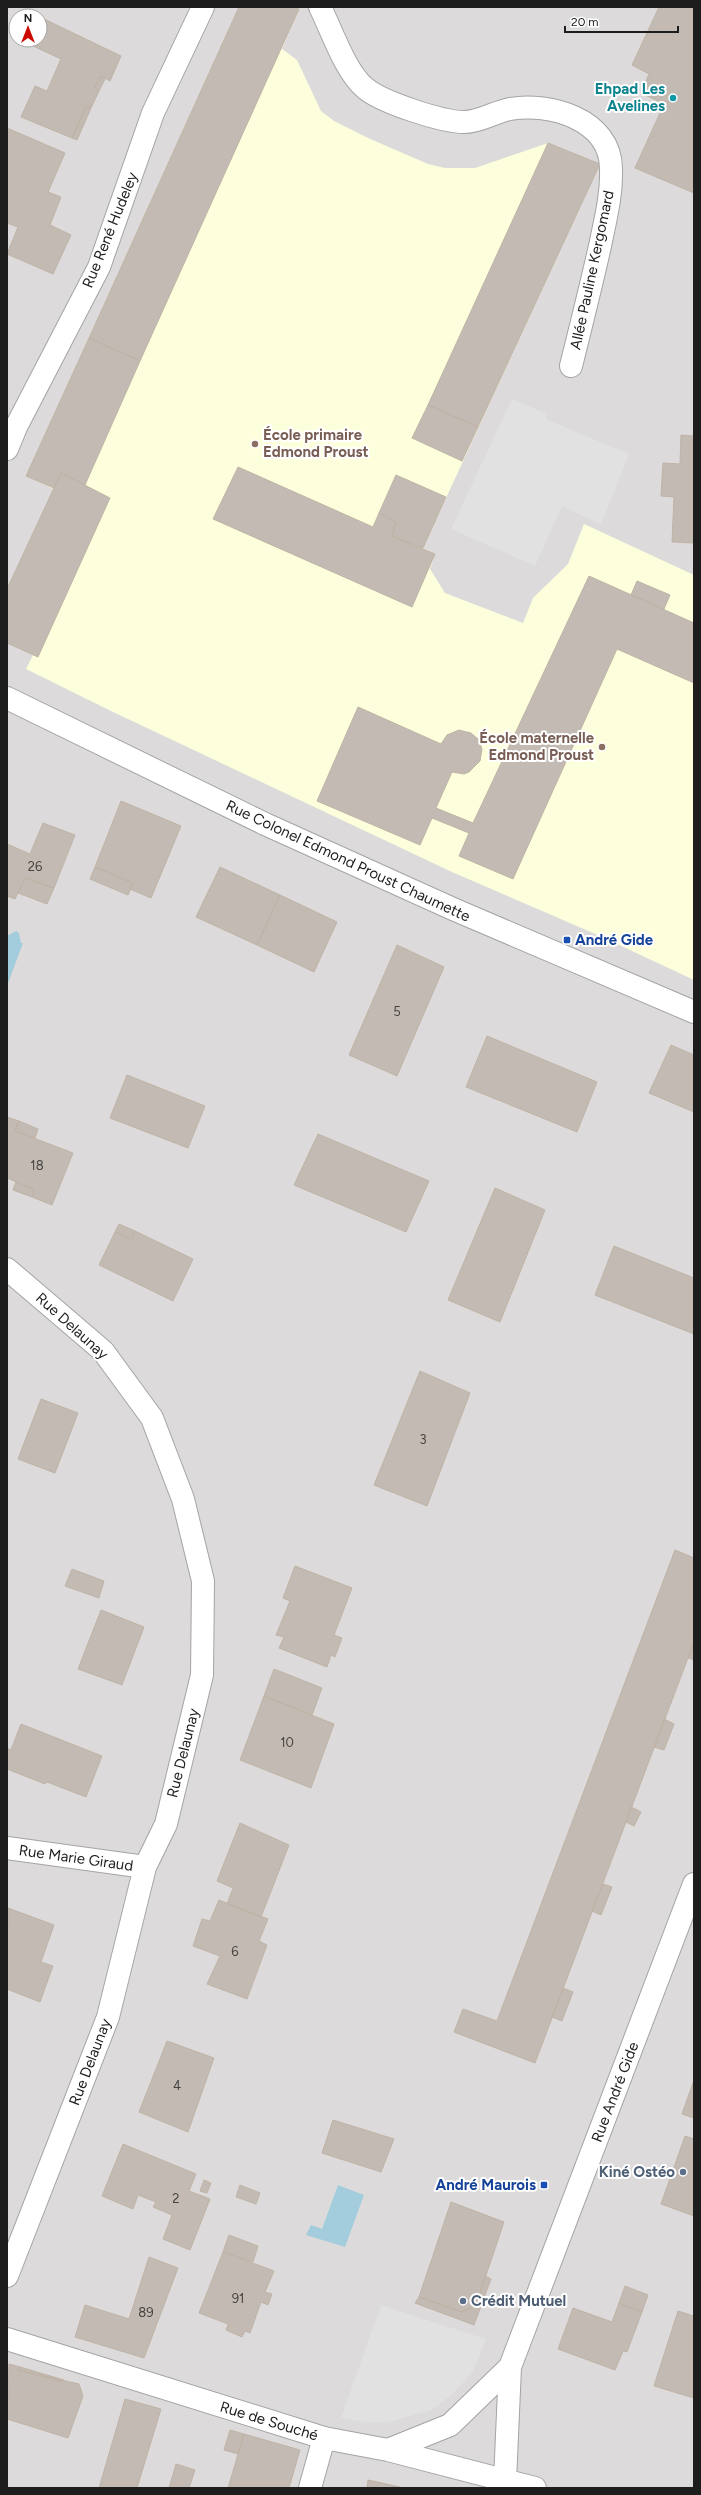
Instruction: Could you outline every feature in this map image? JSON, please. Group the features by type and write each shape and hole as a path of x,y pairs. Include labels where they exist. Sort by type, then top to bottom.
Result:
{"street":[{"name":"Rue René Hudeley","path":"7,449 16,427 98,267 153,113 203,7"},
{"name":"Allée Pauline Kergomard","path":"320,7 355,78 366,89 382,98 441,120 459,122 487,118 509,110 534,106 557,110 579,119 598,135 608,153 611,167 610,190 590,293 571,366"},
{"name":"Rue Colonel Edmond Proust Chaumette","path":"7,698 265,824 453,910 694,1012"},
{"name":"Rue Delaunay","path":"7,1269 103,1351 152,1418 183,1499 204,1581 202,1675 166,1824 145,1867 108,2017 7,2276"},
{"name":"Rue Marie Giraud","path":"7,1848 145,1867"},
{"name":"Rue André Gide","path":"504,2484 510,2367 694,1884"},
{"name":"Rue de Souché","path":"7,2339 324,2438 388,2450 504,2484 535,2488"},
{"name":"Rue André Gide","path":"388,2450 450,2425 510,2367"},
{"path":"310,2488 324,2438"}],"shaded area":[{"path":"7,7 694,7 694,2488 7,2488"},
{"name":"École primaire Edmond Proust","path":"239,7 295,7 299,9 282,49 297,60 321,111 334,121 368,138 428,164 445,168 475,168 548,143 600,164 423,548 435,554 430,569 445,593 523,623 533,598 568,564 584,524 694,575 694,980 600,936 452,872 111,711 26,669 33,655 7,643 7,589 54,489 26,476"},
{"path":"512,399 547,414 546,419 629,454 601,525 562,506 535,566 451,529"},
{"path":"381,2305 486,2339 473,2371 454,2393 432,2410 389,2422 364,2422 341,2418"}],"water":[{"path":"16,931 19,933 21,943 23,943 7,986 7,936"},
{"path":"338,2185 364,2195 345,2247 306,2235 311,2225 322,2229"}],"building":[{"path":"239,7 295,7 299,9 140,361 89,338"},
{"name":"Ehpad Les Avelines","path":"659,7 694,7 694,193 635,168 664,104 641,93 649,74 632,65"},
{"path":"48,21 121,56 110,81 101,76 95,87 99,91 91,108 86,106 72,138 21,117 35,86 47,91 61,59 37,48 48,48"},
{"path":"101,76 105,79 99,91 95,87"},
{"path":"86,106 91,108 77,140 72,138"},
{"path":"7,128 65,153 48,192 61,197 50,225 71,235 53,274 7,254 18,227 7,223"},
{"path":"548,143 600,164 478,427 428,405"},
{"path":"89,338 140,361 85,485 61,473 54,488 26,476"},
{"path":"428,405 478,427 462,461 412,438"},
{"path":"681,435 694,436 694,543 672,542 674,497 661,496 663,463 680,464"},
{"path":"238,467 373,527 379,513 396,522 392,536 435,554 412,607 213,519"},
{"path":"61,473 110,498 38,657 7,643 7,589"},
{"path":"396,475 446,497 423,548 392,536 396,522 379,513"},
{"path":"589,576 694,623 694,683 617,649 513,879 459,856 469,833 432,818 420,845 317,801 358,707 441,744 447,735 459,730 471,733 478,739 482,749 480,761 469,772 464,774 452,772 436,808 473,823"},
{"path":"637,581 670,595 664,609 631,595"},
{"path":"121,801 181,826 151,898 130,889 133,883 95,867"},
{"path":"43,823 75,835 54,888 25,878 15,899 7,896 7,844 30,854"},
{"path":"95,867 133,883 128,895 90,879"},
{"path":"220,867 280,895 257,945 196,917"},
{"path":"25,878 54,888 47,904 18,893"},
{"path":"280,895 337,922 314,972 257,945"},
{"path":"397,945 444,967 397,1076 349,1055"},
{"path":"487,1036 597,1082 577,1132 466,1087"},
{"path":"671,1045 694,1055 694,1112 649,1093"},
{"path":"127,1075 205,1106 188,1148 110,1118"},
{"path":"7,1117 19,1121 15,1131 73,1153 52,1205 32,1197 34,1189 7,1178"},
{"path":"19,1121 38,1129 35,1138 15,1131"},
{"path":"318,1134 429,1181 406,1232 294,1185"},
{"path":"16,1182 34,1189 32,1197 13,1190"},
{"path":"495,1188 545,1210 500,1322 448,1300"},
{"path":"119,1224 135,1231 132,1239 115,1232"},
{"path":"135,1231 193,1259 173,1301 99,1265 115,1232 132,1239"},
{"path":"614,1246 694,1278 694,1334 595,1295"},
{"path":"420,1371 470,1393 427,1506 374,1485"},
{"path":"41,1399 78,1413 55,1473 18,1459"},
{"path":"675,1550 694,1558 694,1642 535,2063 454,2032 463,2009 497,2021"},
{"path":"295,1566 352,1588 334,1635 342,1638 335,1657 331,1655 327,1667 279,1648 284,1637 276,1635 290,1601 283,1598"},
{"path":"72,1569 104,1581 99,1598 65,1586"},
{"path":"101,1610 144,1627 122,1685 78,1669"},
{"path":"694,1642 694,1660 688,1658"},
{"path":"274,1669 322,1688 312,1715 264,1696"},
{"path":"264,1696 334,1724 311,1788 240,1760"},
{"path":"664,1719 674,1724 664,1750 654,1747"},
{"path":"21,1724 102,1756 86,1797 47,1782 45,1784 7,1769 7,1748 11,1750"},
{"path":"631,1807 641,1812 634,1826 626,1822"},
{"path":"240,1823 289,1845 261,1917 227,1904 233,1888 217,1881"},
{"path":"603,1884 612,1887 601,1915 592,1911"},
{"path":"219,1900 268,1919 259,1941 267,1945 247,1999 207,1984 220,1956 193,1946 202,1919 210,1921"},
{"path":"8,1908 54,1925 41,1962 53,1966 40,2002 7,1989"},
{"path":"563,1988 573,1992 562,2021 552,2017"},
{"path":"167,2041 214,2058 188,2132 139,2112"},
{"path":"694,2080 694,2118 682,2114"},
{"path":"333,2120 394,2139 381,2172 322,2153"},
{"name":"Kiné Ostéo","path":"685,2136 694,2139 694,2216 661,2204"},
{"path":"123,2144 196,2174 189,2191 210,2199 190,2250 163,2239 172,2215 153,2207 156,2202 138,2195 133,2209 102,2196"},
{"path":"204,2180 211,2183 207,2193 200,2191"},
{"path":"240,2185 260,2193 256,2204 236,2197"},
{"path":"451,2202 504,2222 476,2305 462,2312 419,2297"},
{"path":"229,2235 258,2246 253,2262 223,2252"},
{"path":"223,2252 274,2271 265,2292 272,2294 268,2305 261,2302 250,2333 245,2331 242,2337 226,2330 228,2324 199,2313"},
{"path":"149,2257 178,2268 144,2358 75,2337 85,2305 129,2319"},
{"path":"485,2276 491,2279 474,2325 415,2303 419,2297 462,2312 476,2305"},
{"path":"625,2286 648,2295 642,2312 619,2303"},
{"path":"619,2303 642,2312 627,2352 623,2351 615,2370 558,2349 573,2308 612,2322"},
{"path":"678,2311 694,2316 694,2398 654,2386"},
{"path":"9,2364 20,2367 18,2370 79,2384 83,2396 68,2438 7,2419"},
{"path":"20,2367 64,2380 62,2382 18,2370"},
{"path":"125,2399 161,2409 137,2488 99,2488"},
{"path":"230,2430 244,2434 238,2454 224,2450"},
{"path":"244,2434 300,2450 289,2488 228,2488"},
{"path":"176,2464 195,2470 189,2488 169,2488"},
{"path":"368,2480 400,2487 400,2488 367,2488"}],"place":[{"name":"Ehpad Les Avelines","path":"673,98"},
{"name":"École primaire Edmond Proust","path":"255,444"},
{"name":"École maternelle Edmond Proust","path":"602,747"},
{"name":"André Gide","path":"567,940"},
{"name":"Kiné Ostéo","path":"683,2172"},
{"name":"André Maurois","path":"544,2185"},
{"name":"Crédit Mutuel","path":"463,2301"}]}
